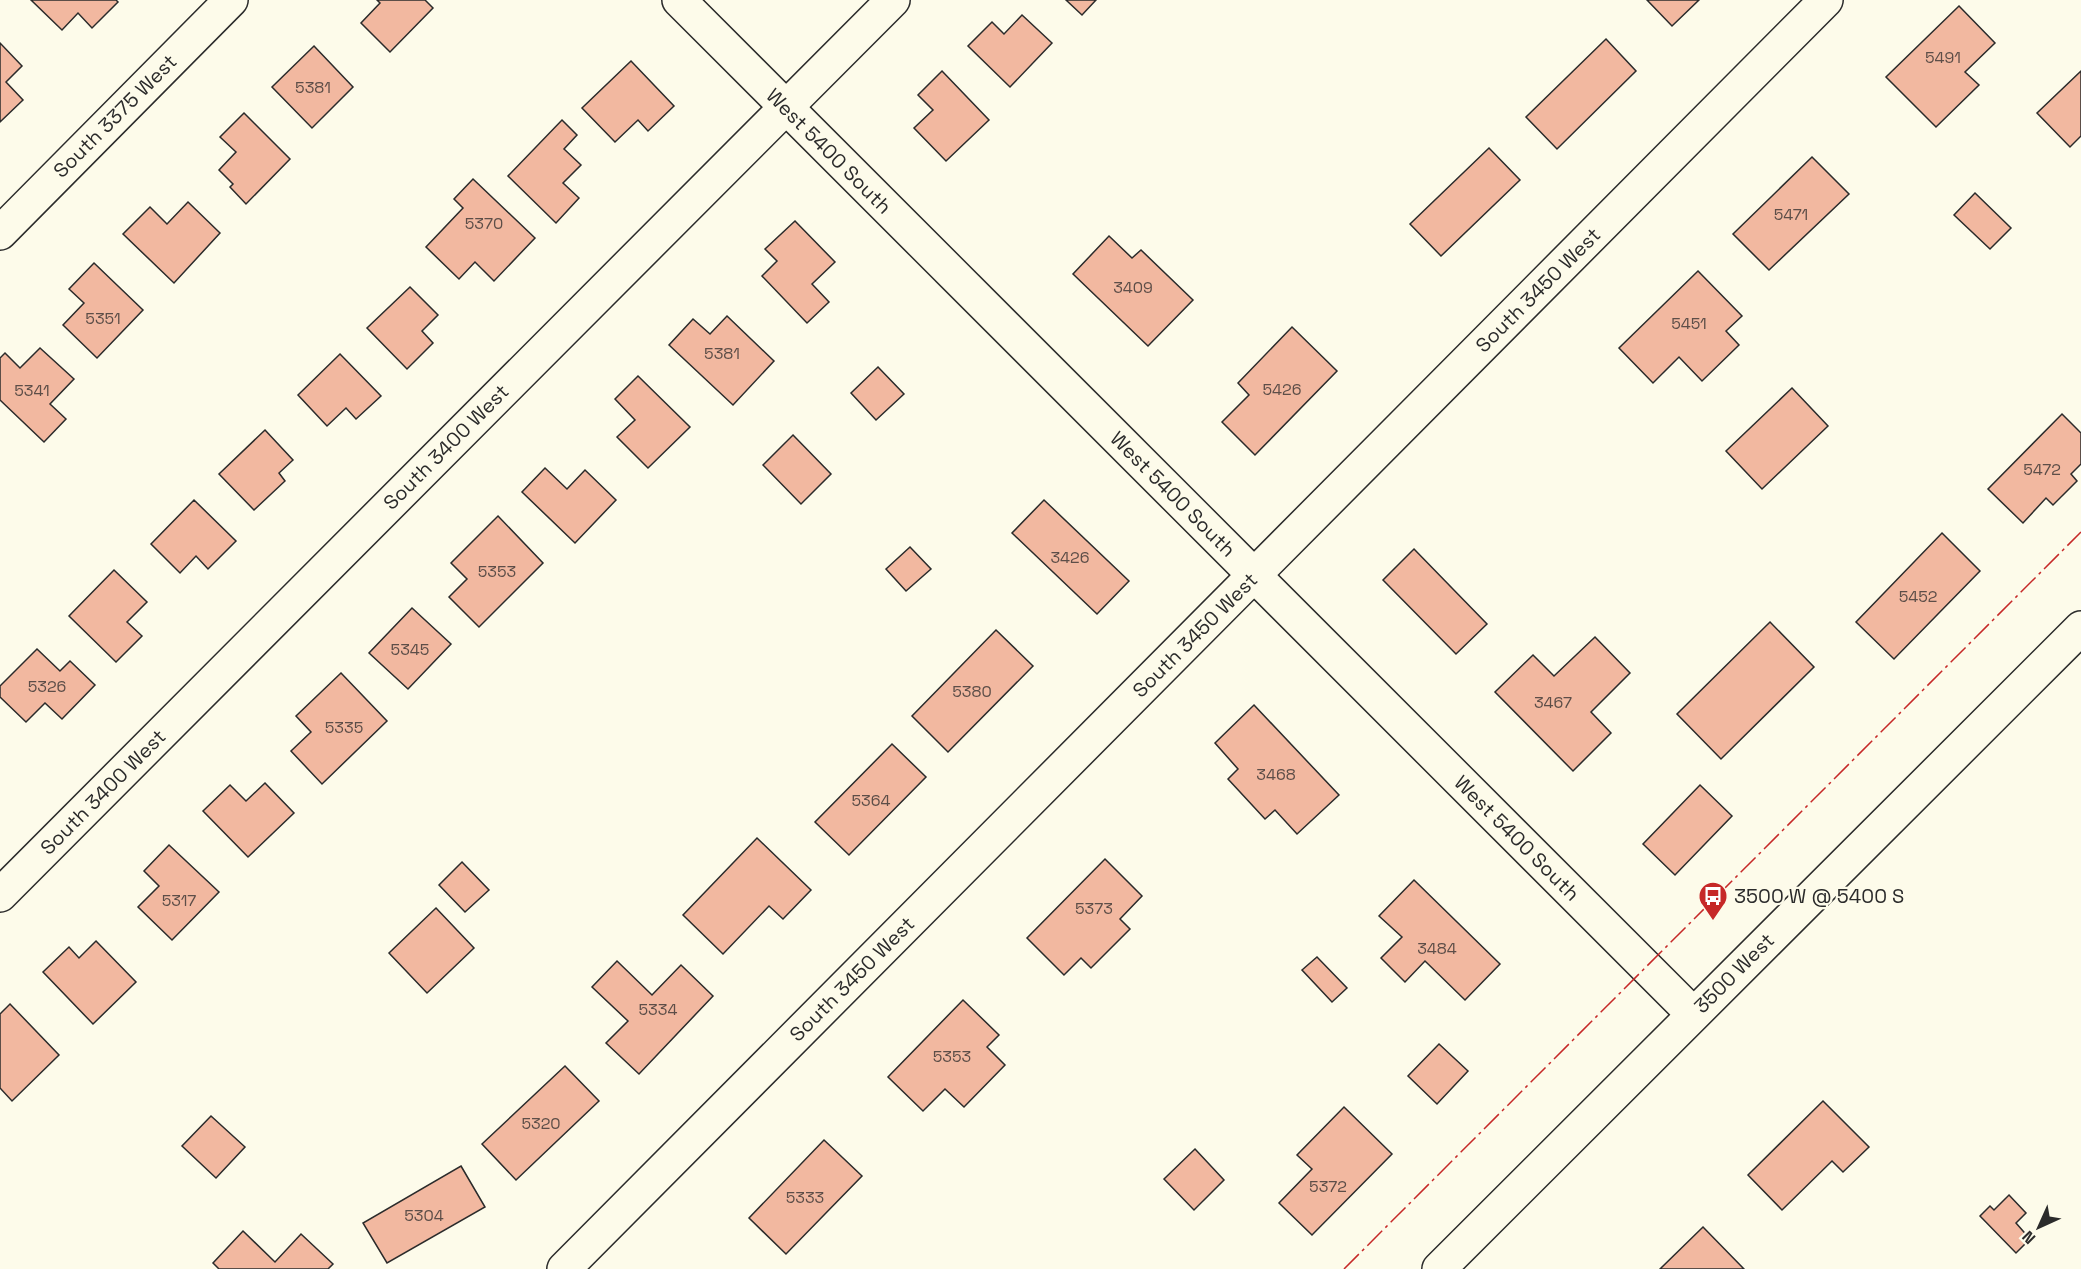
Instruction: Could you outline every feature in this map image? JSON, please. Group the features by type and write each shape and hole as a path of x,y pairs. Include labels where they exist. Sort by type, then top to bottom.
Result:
{"street":[{"name":"South 3375 West","path":"0,233 231,0"},
{"name":"West 5400 South","path":"678,0 1693,1014"},
{"name":"South 3400 West","path":"0,895 893,0"},
{"name":"South 3450 West","path":"564,1269 1826,0"},
{"name":"3500 West","path":"1439,1269 2081,628"}],"building":[{"path":"31,0 116,0 118,2 92,28 78,13 62,30"},
{"path":"377,0 425,0 433,8 390,52 361,23 380,3"},
{"path":"1066,0 1096,0 1082,15"},
{"path":"1647,0 1699,0 1672,26"},
{"path":"1959,6 1995,43 1965,72 1979,85 1936,127 1886,77"},
{"path":"1022,15 1052,43 1010,87 968,46 992,22 1004,34"},
{"path":"1606,39 1636,71 1557,149 1526,117"},
{"path":"0,43 22,66 6,82 23,100 0,122"},
{"path":"314,46 353,87 312,128 272,87"},
{"path":"631,61 674,106 648,131 638,120 615,142 582,108"},
{"path":"942,71 989,120 946,161 914,128 933,110 918,95"},
{"path":"2081,71 2081,136 2070,147 2037,113"},
{"path":"244,113 290,159 246,204 230,187 233,184 219,170 236,152 220,137"},
{"path":"562,120 577,135 564,149 581,165 563,183 579,198 556,223 508,176"},
{"path":"1489,148 1520,180 1441,256 1410,224"},
{"path":"1812,157 1849,194 1769,270 1733,234"},
{"path":"473,179 535,238 494,281 475,262 459,279 426,247 463,208 454,199"},
{"path":"1975,193 2011,228 1990,249 1954,215"},
{"path":"188,202 220,233 174,283 123,234 150,207 167,224"},
{"path":"795,221 835,262 812,284 829,302 807,323 762,276 777,261 765,249"},
{"path":"1109,236 1132,258 1141,250 1193,300 1148,346 1073,274"},
{"path":"94,263 143,310 97,358 63,325 84,303 69,289"},
{"path":"1698,271 1742,316 1726,331 1739,345 1702,381 1679,357 1653,383 1619,348"},
{"path":"410,287 438,315 422,331 433,343 407,369 367,328"},
{"path":"727,316 774,361 733,405 669,345 693,319 710,334"},
{"path":"1292,327 1337,371 1255,455 1222,422 1249,395 1238,383"},
{"path":"40,348 74,379 50,404 66,419 44,442 0,400 0,358 5,353 20,368"},
{"path":"340,354 381,396 356,419 346,408 327,426 298,395"},
{"path":"878,367 904,394 876,420 851,393"},
{"path":"638,376 690,427 648,468 617,437 635,420 615,399"},
{"path":"1792,388 1828,426 1762,489 1726,451"},
{"path":"2062,414 2081,433 2081,464 2071,474 2077,481 2053,505 2046,498 2023,523 1988,489"},
{"path":"265,430 293,460 279,473 285,481 254,510 219,474"},
{"path":"793,435 831,474 801,504 763,465"},
{"path":"545,468 567,489 585,470 616,500 575,543 522,492"},
{"path":"194,500 236,541 208,569 196,556 180,573 151,544"},
{"path":"1044,500 1129,581 1097,614 1012,533"},
{"path":"498,516 543,563 479,627 449,597 467,579 451,563"},
{"path":"1942,533 1980,571 1894,659 1856,622"},
{"path":"910,547 931,569 906,591 886,569"},
{"path":"1414,549 1487,624 1456,654 1383,580"},
{"path":"114,570 147,602 127,622 142,636 116,662 69,616"},
{"path":"412,608 451,644 408,689 369,653"},
{"path":"1770,622 1814,667 1721,759 1677,714"},
{"path":"996,630 1033,666 948,752 912,716"},
{"path":"1595,637 1630,673 1591,712 1611,733 1573,771 1495,692 1533,655 1554,676"},
{"path":"37,649 60,671 70,661 95,685 62,719 45,703 26,722 0,697 0,686"},
{"path":"341,673 387,721 322,784 291,751 311,732 296,716"},
{"path":"1254,705 1339,795 1297,834 1275,810 1265,819 1228,779 1238,769 1215,743"},
{"path":"892,744 926,777 849,855 815,822"},
{"path":"265,783 294,813 248,857 203,811 230,785 246,801"},
{"path":"1700,785 1732,816 1675,875 1643,844"},
{"path":"757,838 811,890 783,919 769,906 723,954 683,915"},
{"path":"169,845 219,892 172,940 138,907 159,886 144,871"},
{"path":"1105,859 1142,896 1120,919 1130,929 1091,968 1081,958 1064,975 1027,938"},
{"path":"462,862 489,890 465,912 439,885"},
{"path":"1414,880 1500,964 1465,1000 1425,961 1405,982 1381,958 1402,937 1379,916"},
{"path":"436,908 474,948 427,993 389,953"},
{"path":"96,941 136,982 93,1024 43,972 69,947 79,958"},
{"path":"1317,957 1347,988 1332,1002 1302,970"},
{"path":"617,961 652,995 681,965 713,996 639,1074 606,1043 628,1021 592,987"},
{"path":"963,1000 999,1035 987,1047 1005,1065 964,1107 945,1089 923,1111 888,1077"},
{"path":"10,1004 59,1055 12,1101 0,1088 0,1014"},
{"path":"1439,1044 1468,1071 1437,1104 1408,1076"},
{"path":"565,1066 599,1101 516,1180 482,1144"},
{"path":"1823,1101 1869,1147 1843,1172 1832,1161 1782,1210 1748,1175"},
{"path":"1344,1107 1392,1154 1312,1235 1279,1203 1312,1169 1297,1155"},
{"path":"211,1116 245,1147 216,1178 182,1146"},
{"path":"824,1140 862,1176 786,1254 749,1218"},
{"path":"1195,1149 1224,1180 1194,1210 1164,1179"},
{"path":"461,1166 485,1207 387,1263 363,1223"},
{"path":"2009,1195 2026,1213 2016,1223 2030,1239 2016,1253 1980,1216 1990,1206 1994,1210"},
{"path":"1703,1227 1744,1269 1660,1269"},
{"path":"243,1231 275,1262 301,1234 333,1264 328,1269 219,1269 213,1263"}],"power":[{"path":"1344,1269 2081,532"}],"place":[{"name":"3500 W @ 5400 S","path":"1713,922"}]}
